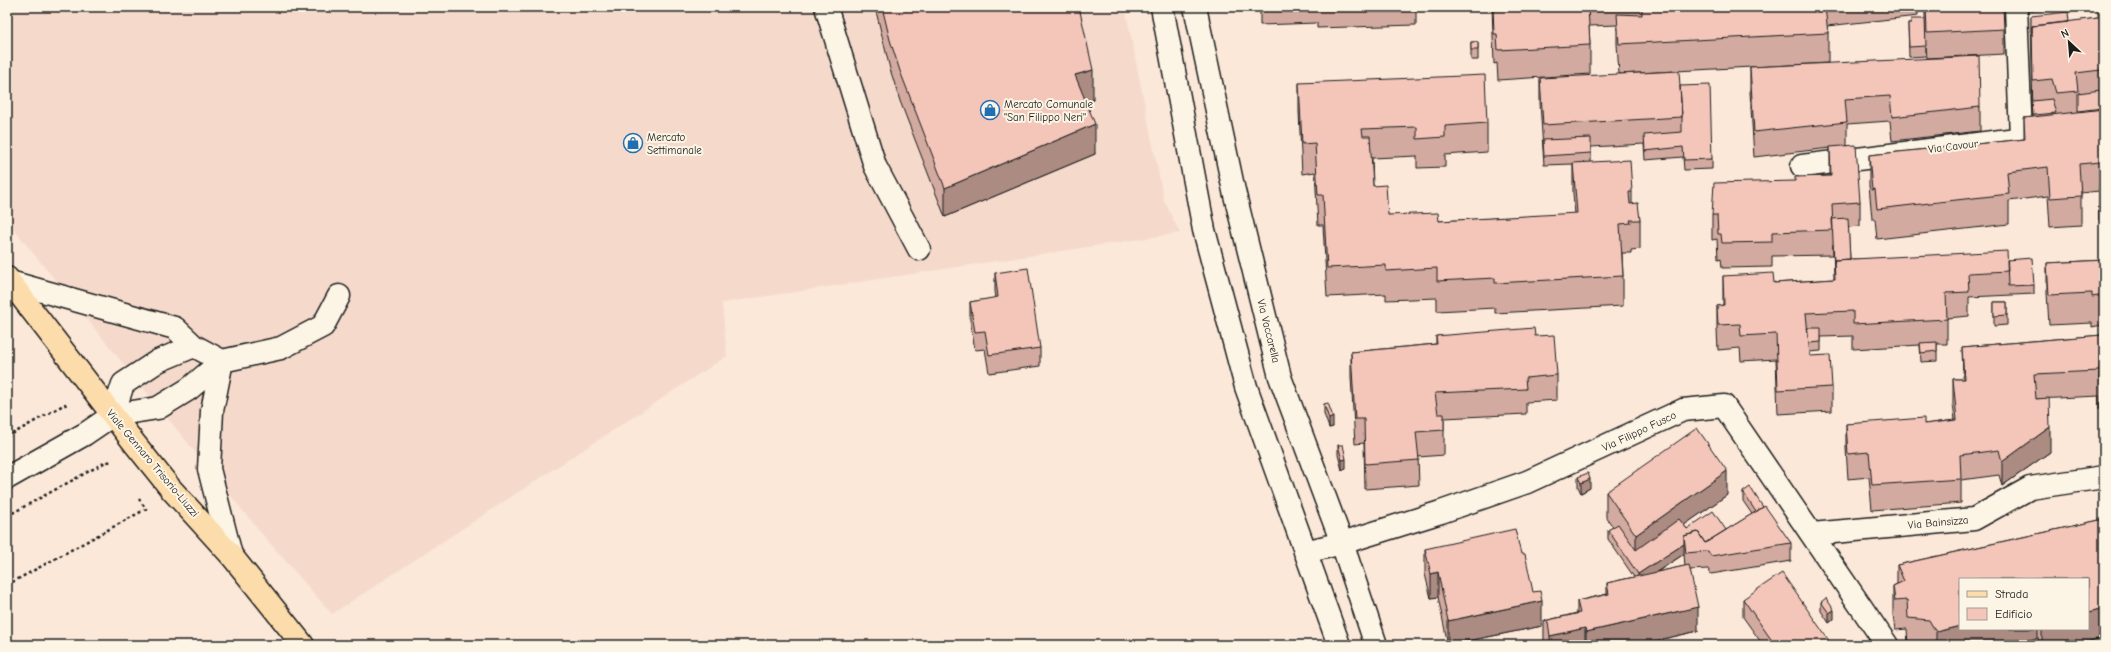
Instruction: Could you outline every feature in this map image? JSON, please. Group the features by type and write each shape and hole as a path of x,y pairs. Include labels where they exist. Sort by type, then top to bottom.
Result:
{"main road":[{"name":"Viale Gennaro Trisorio-Liuzzi","path":"8,280 171,488 231,555 303,645"}],"street":[{"path":"826,7 876,166 920,249"},
{"path":"1162,7 1208,245 1246,387 1339,645"},
{"name":"Via Vaccarella","path":"1195,7 1234,191 1280,377 1342,543 1376,645"},
{"path":"2016,7 2021,137"},
{"name":"Via Cavour","path":"1802,166 2021,137 2104,128"},
{"path":"8,280 174,328 194,346 222,361"},
{"path":"7,478 85,434 113,415 158,408 189,389 222,361 281,348 323,326 339,296"},
{"path":"113,415 123,384 158,361 194,346"},
{"path":"222,361 212,411 209,469 231,555"},
{"name":"Via Filippo Fusco","path":"1305,552 1342,543 1441,512 1527,482 1683,410 1724,406 1887,645"},
{"name":"Via Bainsizza","path":"1812,534 1974,519 2030,488 2104,477"}],"path":[{"path":"7,437 65,404"},
{"path":"7,516 104,463 107,463"},
{"path":"7,585 146,509"}],"shaded area":[{"path":"7,7 1125,7 1164,200 1180,233 722,303 727,356 332,614 261,533 7,221"}],"building":[{"name":"Mercato Comunale \"San Filippo Neri\"","path":"882,7 1079,7 1093,70 1075,75 1095,124 945,188 900,71 890,40"},
{"path":"1493,7 1588,7 1590,45 1498,50 1497,34 1494,34"},
{"path":"1642,7 1825,7 1828,33 1619,44 1617,14 1642,15"},
{"path":"1926,7 2003,7 2004,29 1927,33"},
{"path":"2098,7 2104,7 2104,87 2102,88 2101,70 2076,73 2078,91 2056,93 2052,79 2033,81 2032,26 2098,18"},
{"path":"2068,12 2069,22 2032,26 2031,32 2031,16"},
{"path":"1911,19 1925,19 1926,46 1909,47 1908,24 1911,24"},
{"path":"1471,42 1478,42 1478,50 1471,50"},
{"path":"1979,56 1980,107 1892,117 1890,96 1845,99 1847,122 1754,132 1750,67"},
{"path":"1679,71 1682,117 1543,125 1540,78"},
{"path":"1485,75 1487,123 1445,126 1445,137 1417,139 1417,127 1362,129 1363,136 1370,136 1373,186 1386,185 1388,215 1438,213 1439,221 1577,213 1573,163 1630,160 1632,192 1629,192 1630,204 1638,203 1640,220 1630,220 1631,223 1620,224 1623,276 1495,283 1495,278 1437,281 1437,268 1386,271 1386,265 1327,268 1323,195 1318,195 1315,143 1302,144 1299,83"},
{"path":"1710,85 1712,159 1684,160 1683,147 1645,151 1644,135 1682,132 1680,86"},
{"path":"2101,90 2102,108 2078,111 2078,93"},
{"path":"2052,99 2056,113 2033,115 2032,101"},
{"path":"2104,109 2104,190 2099,190 2101,162 2079,164 2081,196 2050,198 2048,167 2007,172 2009,194 1877,209 1875,189 1872,190 1869,155 2025,139 2024,118"},
{"path":"1591,138 1591,153 1544,156 1543,140"},
{"path":"1856,145 1860,202 1832,204 1833,230 1772,232 1772,242 1722,243 1721,234 1718,234 1717,215 1712,215 1714,183 1795,181 1795,177 1831,176 1830,147"},
{"path":"1848,218 1850,259 1834,260 1834,263 1832,219"},
{"path":"2007,251 2008,271 1968,273 1969,292 1946,293 1947,319 1853,324 1853,311 1806,313 1810,356 1830,355 1832,387 1778,390 1776,334 1741,336 1740,324 1718,325 1717,306 1724,305 1723,276 1773,273 1774,283 1835,279 1834,260"},
{"path":"2032,258 2034,285 2008,286 2007,260"},
{"path":"2104,260 2104,295 2092,297 2092,293 2049,295 2047,263"},
{"path":"1028,268 1040,348 989,355 985,331 975,332 970,302 998,297 995,273"},
{"path":"1994,302 2007,302 2007,315 1994,316"},
{"path":"2103,318 2104,379 2099,379"},
{"path":"1534,328 1535,336 1554,335 1557,375 1525,378 1526,389 1435,393 1438,414 1444,414 1444,430 1416,432 1419,460 1365,464 1364,419 1355,419 1351,352 1437,344 1436,336"},
{"path":"1807,328 1821,328 1821,342 1809,343"},
{"path":"2102,335 2099,371 2034,374 2036,399 2049,398 2050,427 2002,462 1999,450 1960,455 1961,479 1872,485 1869,452 1848,454 1846,424 1924,418 1924,424 1957,420 1953,379 1964,379 1962,347"},
{"path":"1937,342 1937,351 1921,353 1920,343"},
{"path":"1328,403 1333,417 1329,419 1324,404"},
{"path":"1697,428 1727,471 1636,535 1606,492"},
{"path":"1338,445 1343,445 1346,459 1342,460"},
{"path":"1588,473 1590,479 1581,483 1578,477"},
{"path":"1750,487 1763,507 1756,512 1743,492"},
{"path":"1765,506 1791,543 1711,556 1708,551 1686,553 1684,536 1698,532 1705,543"},
{"path":"1713,511 1726,530 1705,543 1698,532 1684,536 1684,544 1638,574 1608,530 1618,524 1636,550 1679,519 1687,529"},
{"path":"2104,519 2104,608 2089,612 2089,578 1959,578 1959,626 1936,632 1929,620 1908,618 1907,600 1895,601 1893,586 1904,581 1897,565"},
{"path":"1515,529 1521,554 1525,554 1533,592 1540,591 1542,601 1448,621 1438,572 1431,574 1425,549"},
{"path":"1689,565 1698,607 1586,632 1585,628 1550,636 1548,622 1544,621 1580,613 1577,601 1609,594 1607,583"},
{"path":"1782,573 1832,645 1775,645 1743,599"},
{"path":"1826,598 1834,610 1829,613 1821,602"},
{"path":"1527,642 1527,645 1516,645"}],"place":[{"name":"Mercato Comunale \"San Filippo Neri\"","path":"990,110"},
{"name":"Mercato Settimanale","path":"633,143"}]}
